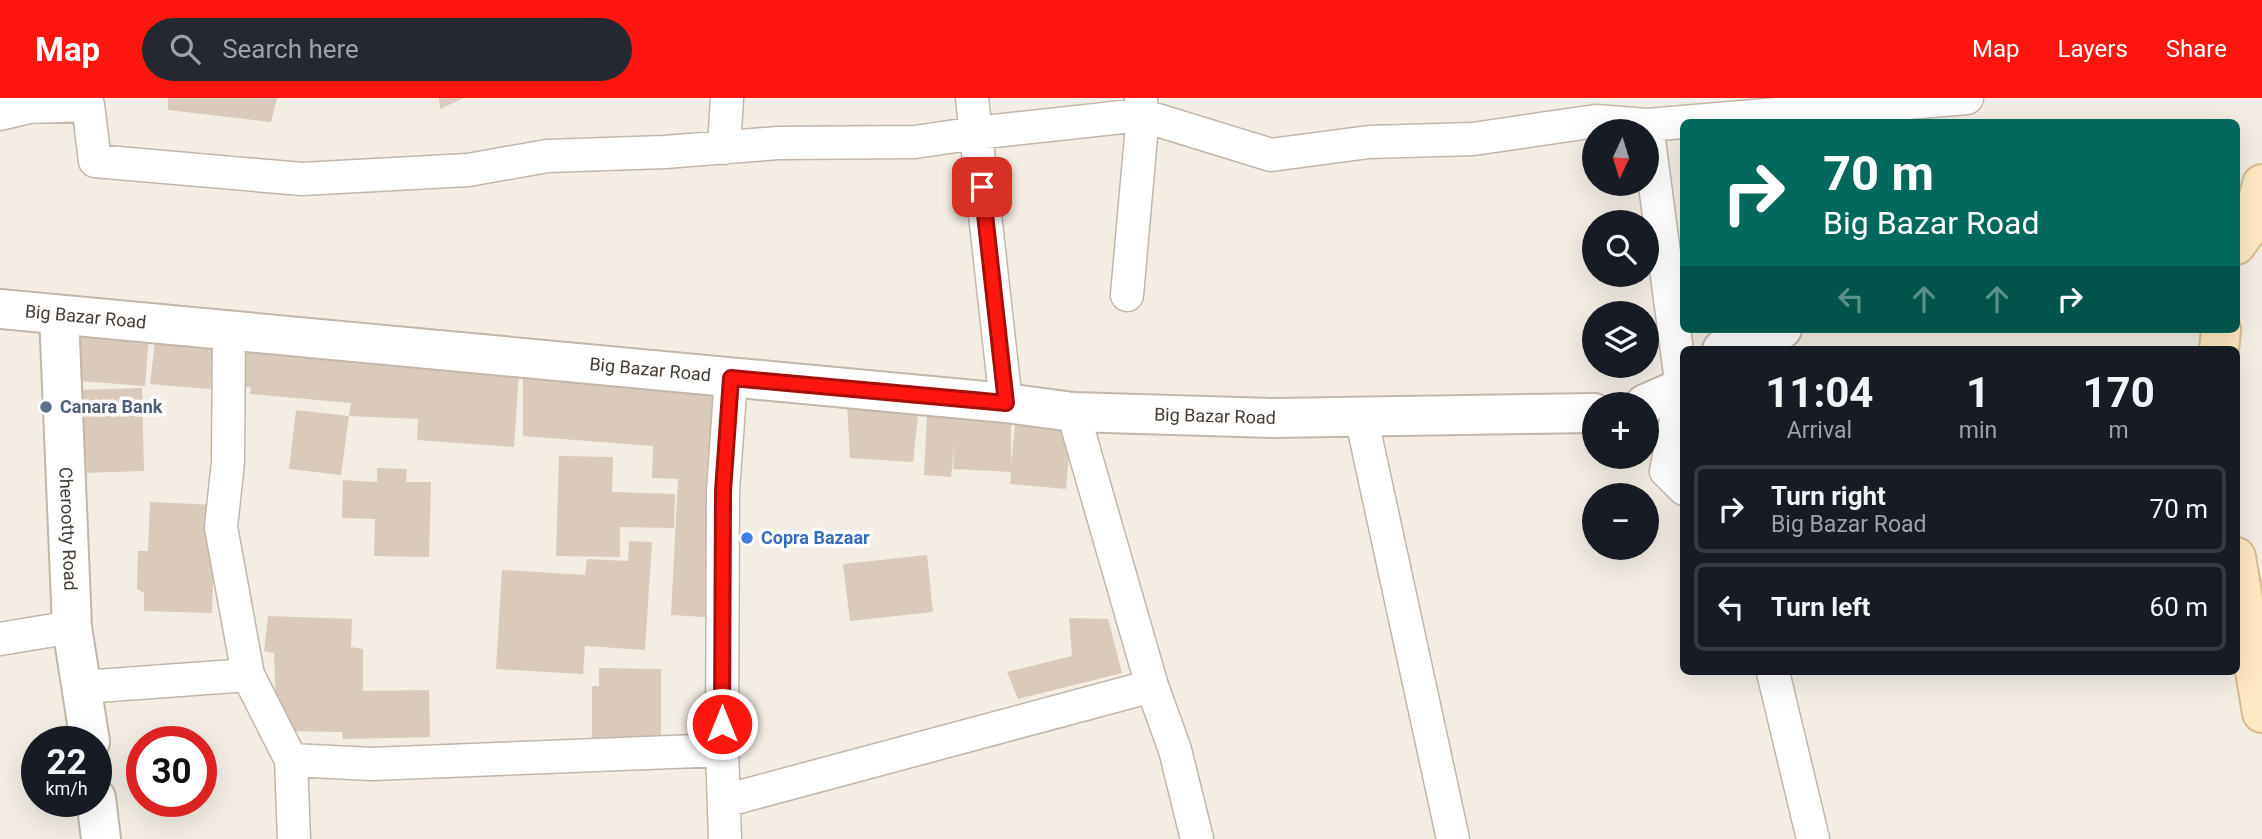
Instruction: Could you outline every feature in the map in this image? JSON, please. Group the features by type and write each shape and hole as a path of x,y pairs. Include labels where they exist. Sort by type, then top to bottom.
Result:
{"main road":[{"path":"2240,239 2253,221 2262,184"},
{"path":"2240,581 2262,713"}],"street":[{"path":"724,148 727,98"},
{"path":"972,98 1006,403"},
{"path":"1715,119 1967,98"},
{"path":"0,114 29,107 88,102 95,161 302,178 468,170 547,156 778,144 915,142 1141,106 1271,155 1369,142 1473,139 1582,123"},
{"path":"1127,296 1141,106"},
{"path":"1659,124 1680,122"},
{"path":"1657,196 1680,366"},
{"name":"Big Bazar Road","path":"0,309 1006,403 1073,412 1273,418 1582,414"},
{"name":"Cherootty Road","path":"59,315 72,627 88,726"},
{"path":"229,331 228,462 221,527 248,675 291,760 294,839"},
{"path":"1727,346 1768,333"},
{"path":"725,839 722,750 723,491 731,378"},
{"path":"1659,398 1680,389"},
{"path":"1680,403 1666,471 1680,485"},
{"path":"1073,412 1153,686 1175,750 1197,839"},
{"path":"1361,416 1453,839"},
{"path":"0,639 72,627"},
{"path":"83,687 248,675"},
{"path":"1774,675 1813,839"},
{"path":"724,801 1153,686"},
{"path":"291,760 372,764 722,750"},
{"path":"98,817 101,839"}],"building":[{"path":"168,98 277,98 271,122 168,110"},
{"path":"439,98 464,98 440,109"},
{"path":"80,332 149,336 145,386 67,380"},
{"path":"155,342 223,347 222,390 150,384"},
{"path":"236,350 519,373 514,447 417,440 418,419 349,416 351,403 250,394 251,387 234,387"},
{"path":"523,367 720,387 705,617 671,615 678,479 652,478 653,446 523,436"},
{"path":"142,388 144,471 81,473 79,390"},
{"path":"847,404 918,415 913,462 850,458"},
{"path":"296,410 349,416 341,475 289,469"},
{"path":"927,416 1011,422 1011,465 1015,425 1071,429 1066,489 1010,484 1011,472 953,469 955,438 951,477 924,475"},
{"path":"559,456 613,457 612,492 675,494 674,528 620,527 620,557 556,556"},
{"path":"377,468 407,469 406,482 431,482 429,557 374,556 375,519 342,518 343,480 377,482"},
{"path":"150,502 216,505 212,613 144,611 144,593 137,589 138,551 148,551"},
{"path":"629,541 652,542 645,650 585,646 583,674 496,669 502,570 585,575 587,559 628,561"},
{"path":"927,555 933,612 850,621 843,564"},
{"path":"268,616 352,619 351,647 363,649 363,691 429,690 430,737 343,739 342,732 277,731 274,653 264,651"},
{"path":"1069,618 1108,619 1122,673 1018,699 1007,672 1072,656"},
{"path":"599,668 661,669 661,744 592,744 592,686 599,686"}],"place":[{"name":"Canara Bank","path":"46,407"},
{"name":"Copra Bazaar","path":"747,538"}],"route":[{"path":"722,724 723,491 731,378 1006,403 982,187"}]}
